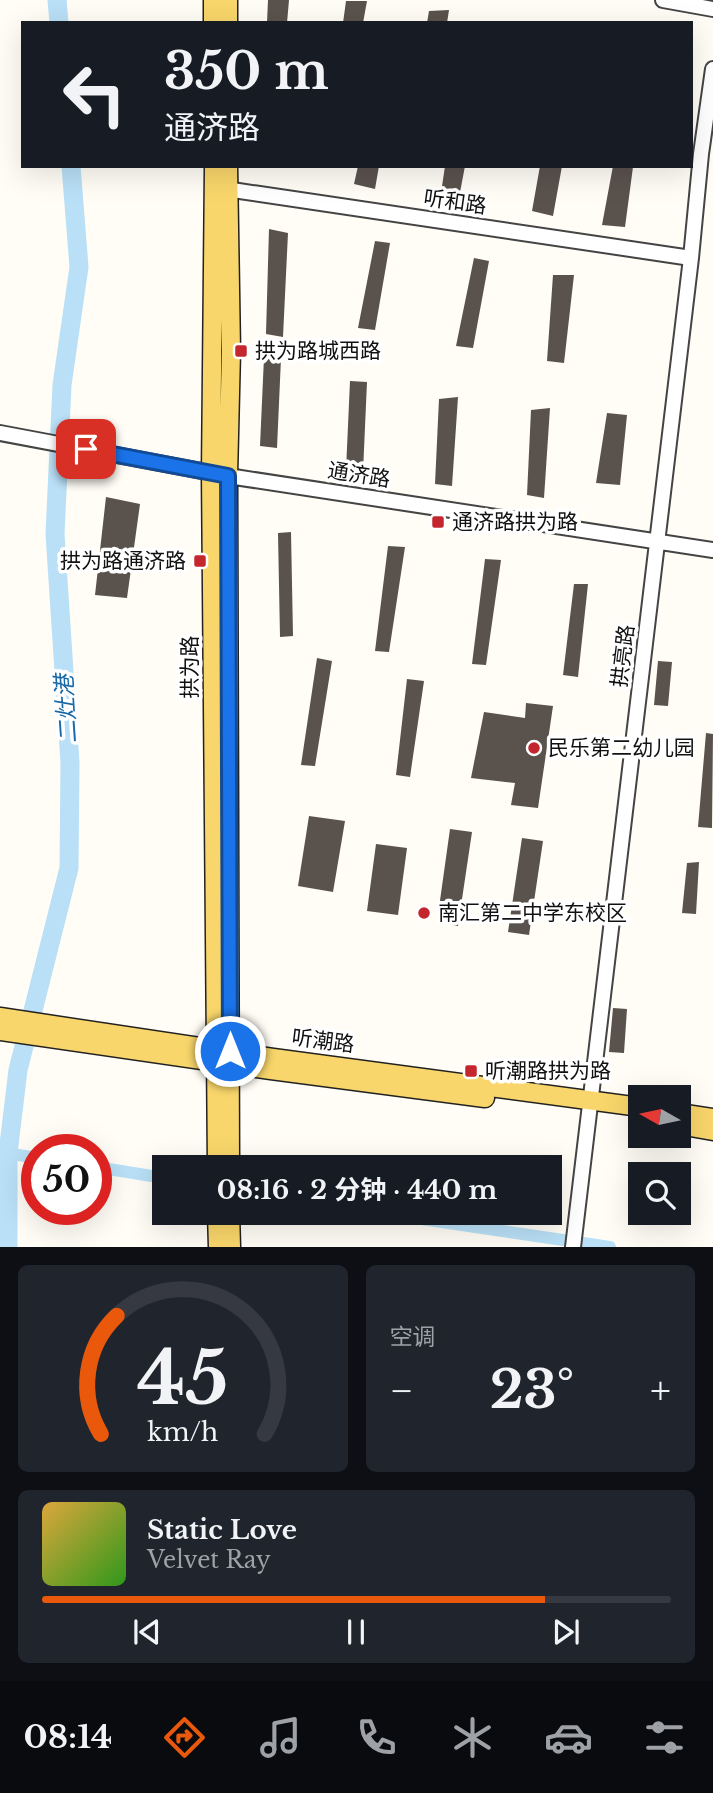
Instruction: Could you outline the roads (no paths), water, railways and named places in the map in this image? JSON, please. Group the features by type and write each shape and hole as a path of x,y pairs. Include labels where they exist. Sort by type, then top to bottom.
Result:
{"main road":[{"path":"213,0 213,21"},
{"path":"228,0 228,21"},
{"name":"拱为路","path":"215,168 221,188 230,351 219,474 224,1155"},
{"name":"拱为路","path":"221,188 227,168"},
{"name":"听潮路","path":"0,1017 58,1032 223,1057 589,1105 628,1107"},
{"name":"听潮路","path":"0,1031 58,1032"},
{"name":"听潮路","path":"589,1105 628,1116"},
{"path":"691,1115 713,1118"},
{"path":"691,1127 713,1131"},
{"path":"218,1247 223,1225"},
{"path":"228,1225 231,1247"}],"street":[{"path":"663,0 713,9"},
{"name":"拱亮路","path":"573,1247 713,69"},
{"name":"听和路","path":"221,188 691,258"},
{"name":"通济路","path":"0,433 219,474 713,550"}],"waterway":[{"name":"二灶港","path":"57,0 59,21"},
{"name":"二灶港","path":"8,1247 8,1153 18,1070 69,868 70,763 55,534 62,385 79,267 71,168"},
{"path":"0,1152 21,1155"},
{"path":"112,1170 152,1176"},
{"path":"462,1225 610,1247"}],"place":[{"name":"拱为路城西路","path":"241,351"},
{"name":"通济路拱为路","path":"438,522"},
{"name":"拱为路通济路","path":"200,561"},
{"name":"民乐第二幼儿园","path":"534,748"},
{"name":"南汇第二中学东校区","path":"424,913"},
{"name":"听潮路拱为路","path":"471,1071"}]}
